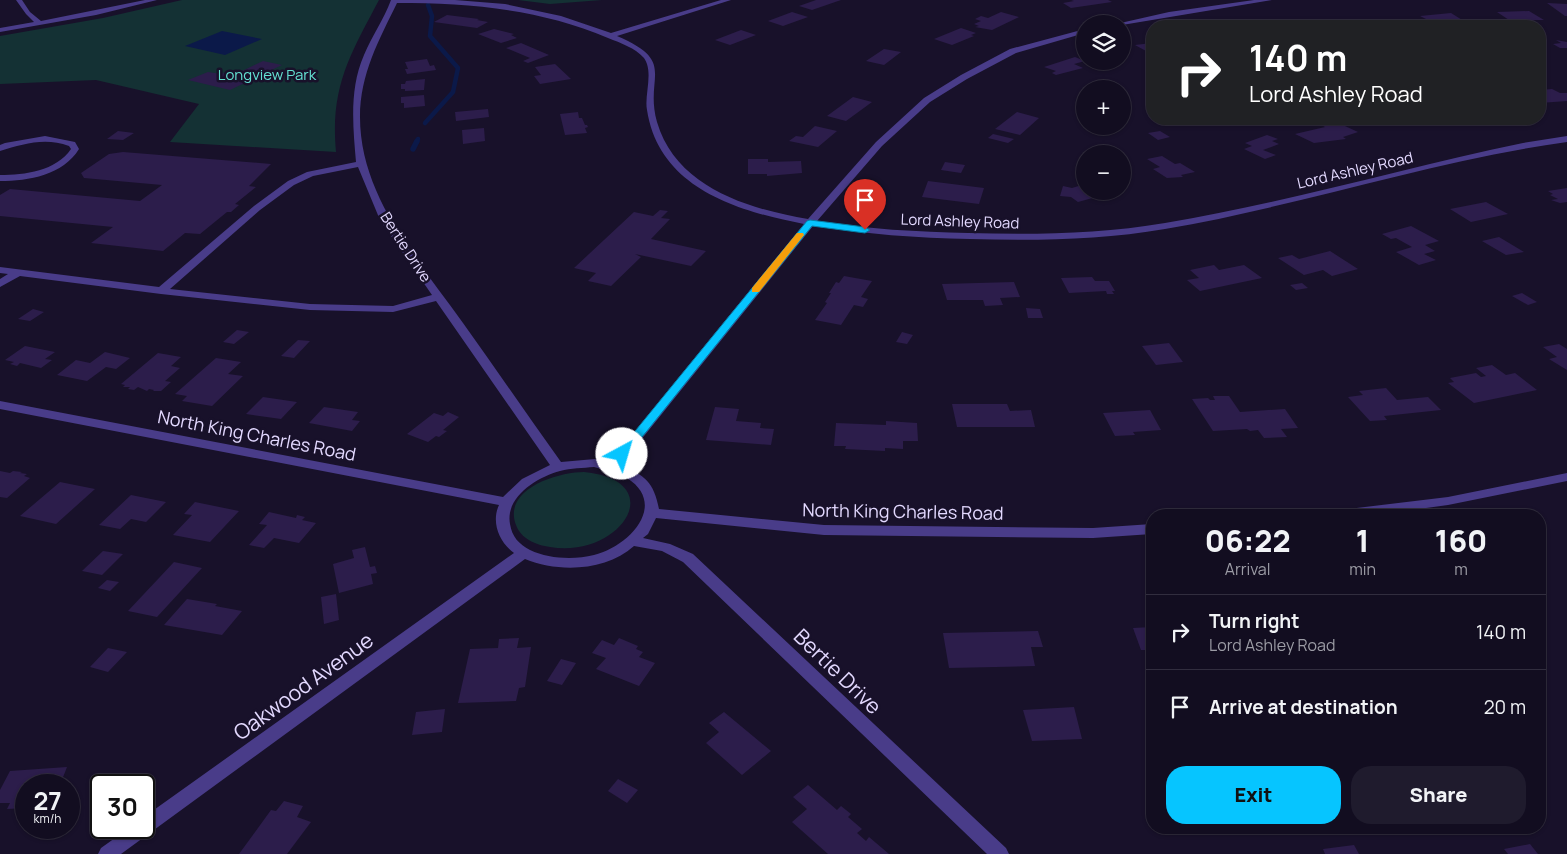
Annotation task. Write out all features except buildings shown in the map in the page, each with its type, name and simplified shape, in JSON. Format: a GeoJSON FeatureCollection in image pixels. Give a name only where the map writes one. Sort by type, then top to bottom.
{"type":"FeatureCollection","features":[{"type":"Feature","properties":{"kind":"street"},"geometry":{"type":"LineString","coordinates":[[19,0],[40,23]]}},
{"type":"Feature","properties":{"kind":"street"},"geometry":{"type":"LineString","coordinates":[[0,30],[154,0]]}},
{"type":"Feature","properties":{"kind":"street","name":"Lord Ashley Road"},"geometry":{"type":"LineString","coordinates":[[394,0],[457,1],[515,7],[570,19],[641,51],[652,64],[651,113],[660,138],[680,170],[700,187],[730,202],[810,223],[848,229],[983,237],[1030,237],[1115,232],[1198,220],[1501,151],[1567,139]]}},
{"type":"Feature","properties":{"kind":"street","name":"Bertie Drive"},"geometry":{"type":"LineString","coordinates":[[394,0],[367,56],[361,75],[356,117],[360,164],[385,220],[558,467]]}},
{"type":"Feature","properties":{"kind":"street"},"geometry":{"type":"LineString","coordinates":[[610,36],[728,0]]}},
{"type":"Feature","properties":{"kind":"street"},"geometry":{"type":"LineString","coordinates":[[1131,22],[1169,14],[1269,0]]}},
{"type":"Feature","properties":{"kind":"street"},"geometry":{"type":"LineString","coordinates":[[613,466],[810,223],[879,144],[927,100],[964,77],[1013,51],[1076,34]]}},
{"type":"Feature","properties":{"kind":"street"},"geometry":{"type":"LineString","coordinates":[[0,148],[23,141],[53,139],[72,144],[75,149],[73,156],[53,168],[20,177],[0,178]]}},
{"type":"Feature","properties":{"kind":"street"},"geometry":{"type":"LineString","coordinates":[[162,291],[257,208],[291,183],[310,174],[360,164]]}},
{"type":"Feature","properties":{"kind":"street"},"geometry":{"type":"LineString","coordinates":[[0,270],[162,291],[310,307],[393,309],[439,297]]}},
{"type":"Feature","properties":{"kind":"street"},"geometry":{"type":"LineString","coordinates":[[0,284],[19,272]]}},
{"type":"Feature","properties":{"kind":"street","name":"North King Charles Road"},"geometry":{"type":"LineString","coordinates":[[0,405],[507,502]]}},
{"type":"Feature","properties":{"kind":"street"},"geometry":{"type":"LineString","coordinates":[[586,463],[613,466],[640,479],[648,489],[652,501],[652,513],[646,528],[635,540],[616,553],[593,561],[576,563],[544,561],[523,553],[510,543],[504,530],[502,516],[507,502],[519,487],[537,475],[558,467],[586,463]]}},
{"type":"Feature","properties":{"kind":"street"},"geometry":{"type":"LineString","coordinates":[[1386,509],[1448,501],[1567,477]]}},
{"type":"Feature","properties":{"kind":"street","name":"North King Charles Road"},"geometry":{"type":"LineString","coordinates":[[652,513],[824,530],[1093,533],[1146,529]]}},
{"type":"Feature","properties":{"kind":"street","name":"Bertie Drive"},"geometry":{"type":"LineString","coordinates":[[635,540],[665,547],[688,558],[1000,854]]}},
{"type":"Feature","properties":{"kind":"street","name":"Oakwood Avenue"},"geometry":{"type":"LineString","coordinates":[[108,854],[523,553]]}},
{"type":"Feature","properties":{"kind":"green space","name":"Longview Park"},"geometry":{"type":"Polygon","coordinates":[[[182,0],[379,0],[344,72],[336,109],[336,152],[170,142],[199,104],[96,80],[0,84],[0,36],[103,18],[182,0]]]}},
{"type":"Feature","properties":{"kind":"green space"},"geometry":{"type":"Polygon","coordinates":[[[518,0],[602,0],[550,4],[518,0]]]}},
{"type":"Feature","properties":{"kind":"green space"},"geometry":{"type":"Polygon","coordinates":[[[584,472],[611,478],[626,489],[630,503],[626,517],[615,531],[597,542],[575,548],[545,546],[525,538],[518,530],[514,512],[517,502],[525,492],[547,479],[560,475],[584,472]]]}},
{"type":"Feature","properties":{"kind":"water"},"geometry":{"type":"Polygon","coordinates":[[[222,31],[262,39],[225,55],[185,46],[222,31]]]}},
{"type":"Feature","properties":{"kind":"waterway"},"geometry":{"type":"LineString","coordinates":[[425,123],[453,92],[458,68],[430,36],[432,16],[428,5]]}},
{"type":"Feature","properties":{"kind":"waterway"},"geometry":{"type":"LineString","coordinates":[[413,149],[417,141]]}},
{"type":"Feature","properties":{"kind":"slow traffic"},"geometry":{"type":"LineString","coordinates":[[755,290],[800,235]]}},
{"type":"Feature","properties":{"kind":"route"},"geometry":{"type":"LineString","coordinates":[[622,454],[810,223],[865,230]]}}]}
